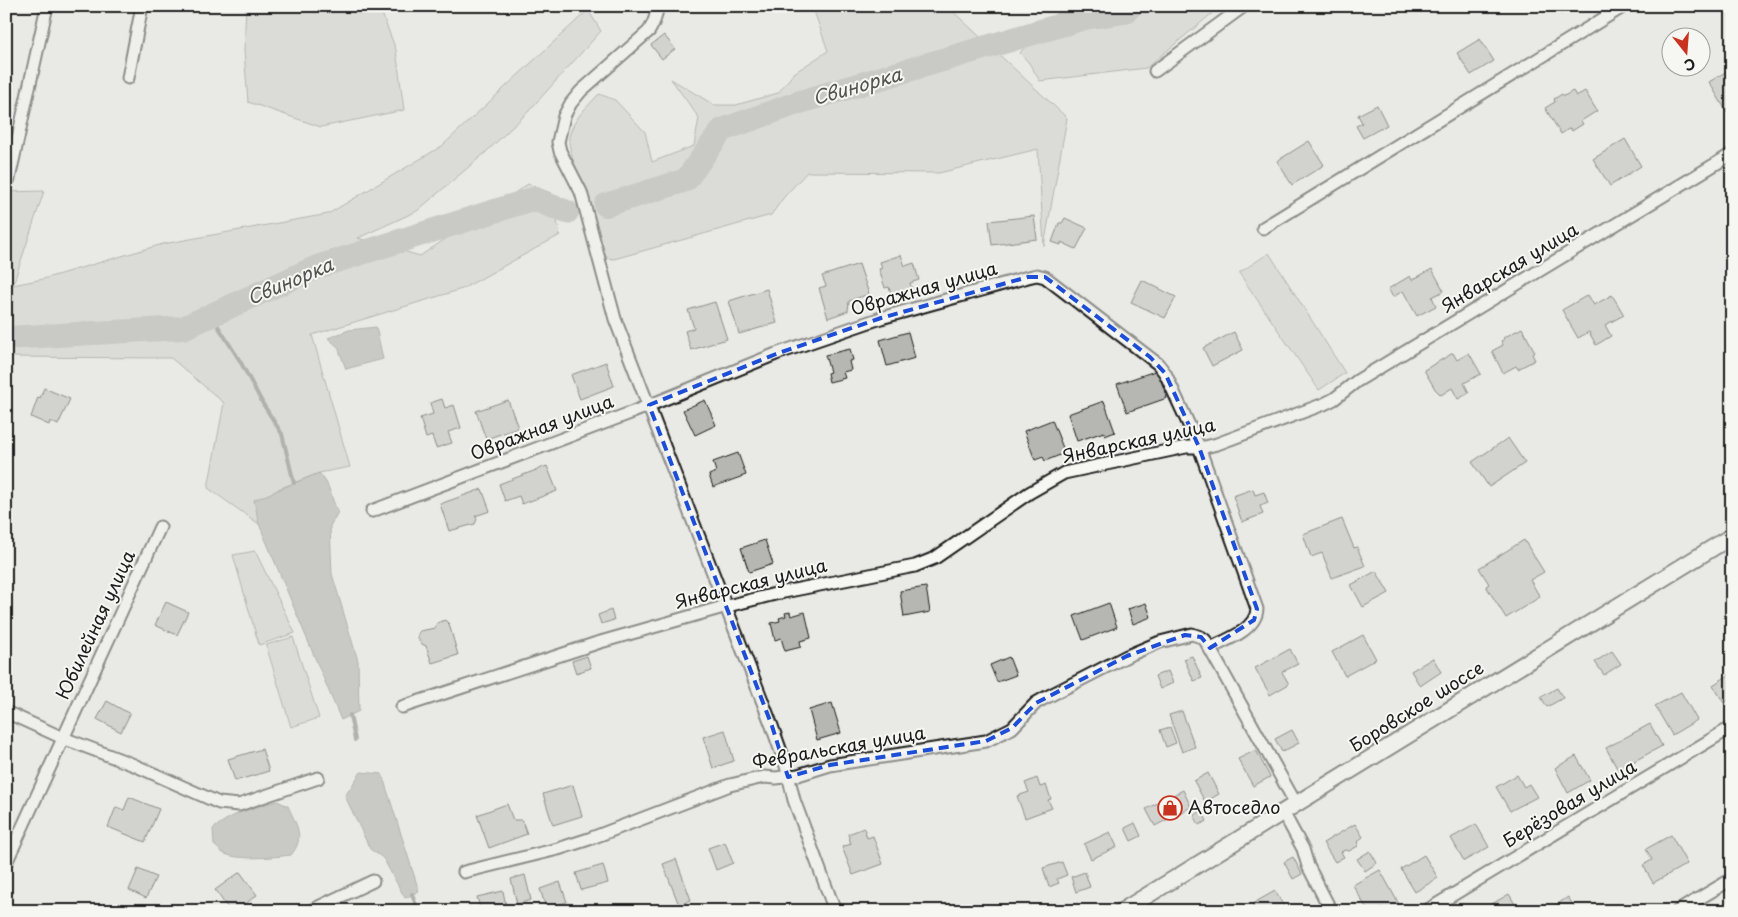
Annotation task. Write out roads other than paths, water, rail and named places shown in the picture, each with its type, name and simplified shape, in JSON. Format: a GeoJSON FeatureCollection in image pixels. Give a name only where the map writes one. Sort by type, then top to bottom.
{"type":"FeatureCollection","features":[{"type":"Feature","properties":{"kind":"main road","name":"Боровское шоссе"},"geometry":{"type":"LineString","coordinates":[[1122,911],[1732,536]]}},
{"type":"Feature","properties":{"kind":"street"},"geometry":{"type":"LineString","coordinates":[[8,179],[47,6]]}},
{"type":"Feature","properties":{"kind":"street"},"geometry":{"type":"LineString","coordinates":[[128,78],[142,6]]}},
{"type":"Feature","properties":{"kind":"street"},"geometry":{"type":"LineString","coordinates":[[657,6],[657,13],[649,30],[588,84],[571,103],[564,116],[558,142],[560,151],[581,192],[611,306],[772,726],[786,766],[794,800],[835,911]]}},
{"type":"Feature","properties":{"kind":"street"},"geometry":{"type":"LineString","coordinates":[[1155,71],[1244,6]]}},
{"type":"Feature","properties":{"kind":"street"},"geometry":{"type":"LineString","coordinates":[[1263,228],[1624,6]]}},
{"type":"Feature","properties":{"kind":"street","name":"Январская улица"},"geometry":{"type":"LineString","coordinates":[[402,706],[597,643],[726,606],[779,593],[915,566],[935,558],[1035,488],[1064,473],[1186,447],[1217,444],[1334,399],[1357,381],[1732,154]]}},
{"type":"Feature","properties":{"kind":"street","name":"Овражная улица"},"geometry":{"type":"LineString","coordinates":[[372,511],[649,405],[776,354],[864,324],[1037,275],[1057,284],[1158,364],[1165,372],[1199,447],[1256,609],[1254,620],[1244,629],[1207,644]]}},
{"type":"Feature","properties":{"kind":"street","name":"Юбилейная улица"},"geometry":{"type":"LineString","coordinates":[[6,863],[160,527]]}},
{"type":"Feature","properties":{"kind":"street","name":"Февральская улица"},"geometry":{"type":"LineString","coordinates":[[464,872],[590,839],[730,785],[764,777],[788,777],[830,764],[986,741],[1012,728],[1036,703],[1126,656],[1160,642],[1185,635],[1192,634],[1201,637],[1207,644]]}},
{"type":"Feature","properties":{"kind":"street"},"geometry":{"type":"LineString","coordinates":[[1207,644],[1289,808],[1308,866],[1333,911]]}},
{"type":"Feature","properties":{"kind":"street"},"geometry":{"type":"LineString","coordinates":[[6,712],[63,738],[134,765],[219,802],[232,805],[238,805],[318,778]]}},
{"type":"Feature","properties":{"kind":"street","name":"Берёзовая улица"},"geometry":{"type":"LineString","coordinates":[[1426,911],[1732,726]]}},
{"type":"Feature","properties":{"kind":"street"},"geometry":{"type":"LineString","coordinates":[[1678,911],[1732,879]]}},
{"type":"Feature","properties":{"kind":"street"},"geometry":{"type":"LineString","coordinates":[[310,911],[373,881]]}},
{"type":"Feature","properties":{"kind":"waterway","name":"Свинорка"},"geometry":{"type":"LineString","coordinates":[[606,205],[686,180],[722,130],[800,102],[1085,18],[1125,12],[1131,6]]}},
{"type":"Feature","properties":{"kind":"waterway","name":"Свинорка"},"geometry":{"type":"LineString","coordinates":[[6,338],[183,328],[317,267],[533,199],[567,212]]}},
{"type":"Feature","properties":{"kind":"waterway"},"geometry":{"type":"LineString","coordinates":[[211,315],[282,434],[294,483]]}},
{"type":"Feature","properties":{"kind":"waterway"},"geometry":{"type":"LineString","coordinates":[[350,715],[355,740]]}},
{"type":"Feature","properties":{"kind":"waterway"},"geometry":{"type":"LineString","coordinates":[[412,894],[418,911]]}},
{"type":"Feature","properties":{"kind":"place","name":"Автоседло"},"geometry":{"type":"Point","coordinates":[1170,808]}}]}
